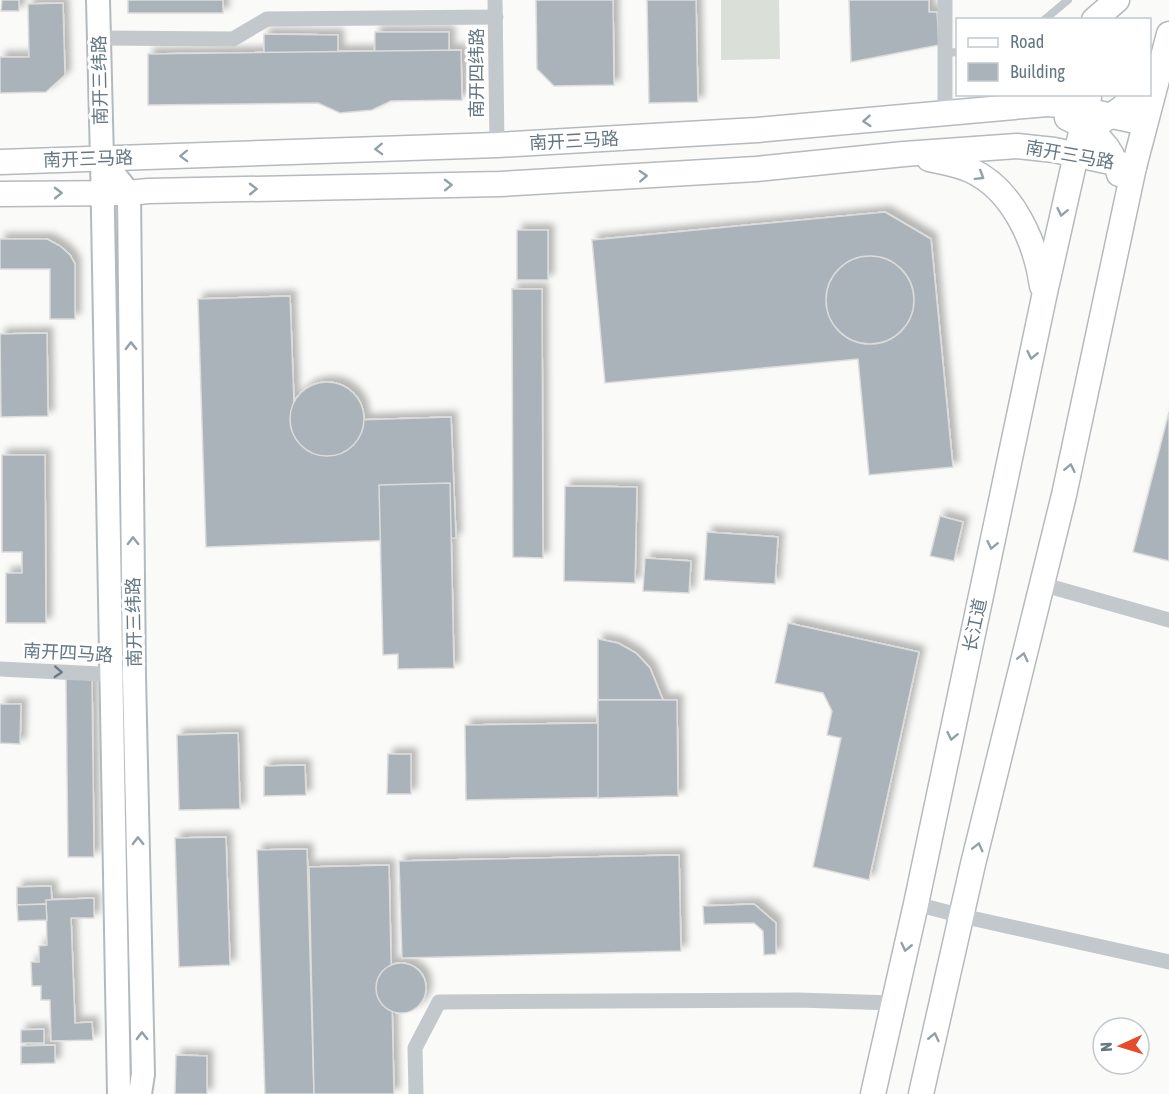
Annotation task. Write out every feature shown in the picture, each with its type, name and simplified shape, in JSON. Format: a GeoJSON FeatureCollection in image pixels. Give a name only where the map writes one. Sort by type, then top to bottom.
{"type":"FeatureCollection","features":[{"type":"Feature","properties":{"kind":"main road"},"geometry":{"type":"LineString","coordinates":[[1096,18],[1117,0]]}},
{"type":"Feature","properties":{"kind":"main road"},"geometry":{"type":"LineString","coordinates":[[1118,18],[1127,0]]}},
{"type":"Feature","properties":{"kind":"main road"},"geometry":{"type":"LineString","coordinates":[[1151,71],[1166,41]]}},
{"type":"Feature","properties":{"kind":"main road"},"geometry":{"type":"LineString","coordinates":[[921,1094],[1064,495],[1122,222],[1125,165],[1145,123],[1166,41]]}},
{"type":"Feature","properties":{"kind":"main road"},"geometry":{"type":"LineString","coordinates":[[935,112],[972,96]]}},
{"type":"Feature","properties":{"kind":"main road"},"geometry":{"type":"LineString","coordinates":[[1112,116],[1133,96]]}},
{"type":"Feature","properties":{"kind":"main road","name":"南开三马路"},"geometry":{"type":"LineString","coordinates":[[0,162],[497,145],[757,130],[935,112],[1047,104],[1060,105],[1084,117],[1112,116],[1145,123]]}},
{"type":"Feature","properties":{"kind":"main road"},"geometry":{"type":"LineString","coordinates":[[1009,147],[1084,117],[1094,132],[1125,165]]}},
{"type":"Feature","properties":{"kind":"main road","name":"长江道"},"geometry":{"type":"LineString","coordinates":[[873,1094],[916,904],[1084,117]]}},
{"type":"Feature","properties":{"kind":"main road","name":"南开三马路"},"geometry":{"type":"LineString","coordinates":[[0,194],[500,184],[756,169],[904,154],[1009,147],[1040,148],[1125,165]]}},
{"type":"Feature","properties":{"kind":"main road"},"geometry":{"type":"LineString","coordinates":[[904,154],[970,170],[986,179],[997,189],[1019,219],[1032,244],[1040,269],[1044,297]]}},
{"type":"Feature","properties":{"kind":"street","name":"南开三纬路"},"geometry":{"type":"LineString","coordinates":[[98,0],[119,1094]]}},
{"type":"Feature","properties":{"kind":"street","name":"南开四纬路"},"geometry":{"type":"LineString","coordinates":[[495,0],[497,145]]}},
{"type":"Feature","properties":{"kind":"street"},"geometry":{"type":"LineString","coordinates":[[935,112],[951,52],[945,0]]}},
{"type":"Feature","properties":{"kind":"street"},"geometry":{"type":"LineString","coordinates":[[99,38],[232,39],[267,19],[496,17]]}},
{"type":"Feature","properties":{"kind":"street"},"geometry":{"type":"LineString","coordinates":[[102,159],[129,193]]}},
{"type":"Feature","properties":{"kind":"street","name":"南开三纬路"},"geometry":{"type":"LineString","coordinates":[[129,193],[134,676],[143,1074],[140,1094]]}},
{"type":"Feature","properties":{"kind":"street"},"geometry":{"type":"LineString","coordinates":[[1041,584],[1169,620]]}},
{"type":"Feature","properties":{"kind":"street","name":"南开四马路"},"geometry":{"type":"LineString","coordinates":[[0,669],[134,676]]}},
{"type":"Feature","properties":{"kind":"street"},"geometry":{"type":"LineString","coordinates":[[916,904],[1169,962]]}},
{"type":"Feature","properties":{"kind":"street"},"geometry":{"type":"LineString","coordinates":[[416,1094],[415,1048],[439,1002],[797,1000],[894,1003]]}},
{"type":"Feature","properties":{"kind":"lane"},"geometry":{"type":"LineString","coordinates":[[1046,18],[1068,0]]}},
{"type":"Feature","properties":{"kind":"shaded area"},"geometry":{"type":"Polygon","coordinates":[[[721,0],[779,0],[780,59],[721,60],[721,0]]]}},
{"type":"Feature","properties":{"kind":"building"},"geometry":{"type":"Polygon","coordinates":[[[2,0],[19,0],[19,11],[1,11],[2,0]]]}},
{"type":"Feature","properties":{"kind":"building"},"geometry":{"type":"Polygon","coordinates":[[[128,0],[223,0],[223,13],[128,13],[128,0]]]}},
{"type":"Feature","properties":{"kind":"building"},"geometry":{"type":"Polygon","coordinates":[[[536,0],[613,0],[614,85],[554,86],[537,69],[536,0]]]}},
{"type":"Feature","properties":{"kind":"building"},"geometry":{"type":"Polygon","coordinates":[[[647,0],[696,0],[698,102],[649,103],[647,0]]]}},
{"type":"Feature","properties":{"kind":"building"},"geometry":{"type":"Polygon","coordinates":[[[849,0],[929,0],[929,12],[937,12],[939,45],[851,62],[849,0]]]}},
{"type":"Feature","properties":{"kind":"building"},"geometry":{"type":"Polygon","coordinates":[[[63,3],[65,75],[46,92],[0,93],[0,57],[29,57],[28,4],[63,3]]]}},
{"type":"Feature","properties":{"kind":"building"},"geometry":{"type":"Polygon","coordinates":[[[375,32],[449,32],[449,88],[374,88],[375,32]]]}},
{"type":"Feature","properties":{"kind":"building"},"geometry":{"type":"Polygon","coordinates":[[[264,34],[338,35],[338,90],[264,90],[264,34]]]}},
{"type":"Feature","properties":{"kind":"building"},"geometry":{"type":"Polygon","coordinates":[[[461,50],[462,100],[391,101],[372,110],[340,113],[318,103],[148,105],[148,54],[461,50]]]}},
{"type":"Feature","properties":{"kind":"building"},"geometry":{"type":"Polygon","coordinates":[[[885,212],[931,239],[953,467],[869,475],[858,359],[605,383],[592,240],[885,212]]]}},
{"type":"Feature","properties":{"kind":"building"},"geometry":{"type":"Polygon","coordinates":[[[517,230],[548,230],[548,280],[517,280],[517,230]]]}},
{"type":"Feature","properties":{"kind":"building"},"geometry":{"type":"Polygon","coordinates":[[[0,239],[47,239],[70,255],[75,264],[75,319],[50,319],[50,269],[0,269],[0,239]]]}},
{"type":"Feature","properties":{"kind":"building"},"geometry":{"type":"Polygon","coordinates":[[[870,256],[895,263],[907,275],[914,300],[907,325],[895,337],[870,344],[845,337],[833,325],[826,300],[833,275],[845,263],[870,256]]]}},
{"type":"Feature","properties":{"kind":"building"},"geometry":{"type":"Polygon","coordinates":[[[512,289],[542,289],[543,558],[513,557],[512,289]]]}},
{"type":"Feature","properties":{"kind":"building"},"geometry":{"type":"Polygon","coordinates":[[[290,296],[294,403],[356,401],[357,420],[451,417],[456,538],[206,547],[198,299],[290,296]]]}},
{"type":"Feature","properties":{"kind":"building"},"geometry":{"type":"Polygon","coordinates":[[[47,333],[48,416],[1,417],[0,334],[47,333]]]}},
{"type":"Feature","properties":{"kind":"building"},"geometry":{"type":"Polygon","coordinates":[[[320,382],[334,382],[348,388],[358,398],[364,412],[362,433],[348,450],[334,456],[320,456],[306,450],[296,440],[290,426],[290,412],[296,398],[306,388],[320,382]]]}},
{"type":"Feature","properties":{"kind":"building"},"geometry":{"type":"Polygon","coordinates":[[[1169,412],[1169,561],[1133,552],[1169,412]]]}},
{"type":"Feature","properties":{"kind":"building"},"geometry":{"type":"Polygon","coordinates":[[[2,455],[45,455],[46,623],[6,623],[6,573],[22,573],[22,552],[2,552],[2,455]]]}},
{"type":"Feature","properties":{"kind":"building"},"geometry":{"type":"Polygon","coordinates":[[[450,483],[454,668],[398,669],[398,654],[383,655],[379,485],[450,483]]]}},
{"type":"Feature","properties":{"kind":"building"},"geometry":{"type":"Polygon","coordinates":[[[565,486],[637,487],[635,583],[564,581],[565,486]]]}},
{"type":"Feature","properties":{"kind":"building"},"geometry":{"type":"Polygon","coordinates":[[[940,516],[963,522],[954,561],[930,556],[940,516]]]}},
{"type":"Feature","properties":{"kind":"building"},"geometry":{"type":"Polygon","coordinates":[[[707,532],[778,537],[775,584],[704,580],[707,532]]]}},
{"type":"Feature","properties":{"kind":"building"},"geometry":{"type":"Polygon","coordinates":[[[645,558],[691,561],[689,593],[643,591],[645,558]]]}},
{"type":"Feature","properties":{"kind":"building"},"geometry":{"type":"Polygon","coordinates":[[[788,623],[919,652],[869,880],[813,867],[841,738],[827,735],[832,711],[823,693],[775,683],[788,623]]]}},
{"type":"Feature","properties":{"kind":"building"},"geometry":{"type":"Polygon","coordinates":[[[598,639],[618,643],[636,653],[650,668],[663,700],[598,700],[598,639]]]}},
{"type":"Feature","properties":{"kind":"building"},"geometry":{"type":"Polygon","coordinates":[[[66,679],[92,679],[94,857],[68,857],[66,679]]]}},
{"type":"Feature","properties":{"kind":"building"},"geometry":{"type":"Polygon","coordinates":[[[598,700],[677,700],[678,796],[466,800],[465,725],[597,723],[598,700]]]}},
{"type":"Feature","properties":{"kind":"building"},"geometry":{"type":"Polygon","coordinates":[[[598,700],[677,700],[678,796],[598,798],[598,700]]]}},
{"type":"Feature","properties":{"kind":"building"},"geometry":{"type":"Polygon","coordinates":[[[0,704],[21,704],[20,744],[0,743],[0,704]]]}},
{"type":"Feature","properties":{"kind":"building"},"geometry":{"type":"Polygon","coordinates":[[[238,733],[240,809],[179,810],[177,735],[238,733]]]}},
{"type":"Feature","properties":{"kind":"building"},"geometry":{"type":"Polygon","coordinates":[[[388,754],[411,754],[411,794],[387,794],[388,754]]]}},
{"type":"Feature","properties":{"kind":"building"},"geometry":{"type":"Polygon","coordinates":[[[305,765],[306,795],[264,796],[264,766],[305,765]]]}},
{"type":"Feature","properties":{"kind":"building"},"geometry":{"type":"Polygon","coordinates":[[[226,837],[230,965],[179,967],[175,838],[226,837]]]}},
{"type":"Feature","properties":{"kind":"building"},"geometry":{"type":"Polygon","coordinates":[[[307,849],[314,1094],[265,1094],[257,850],[307,849]]]}},
{"type":"Feature","properties":{"kind":"building"},"geometry":{"type":"Polygon","coordinates":[[[679,855],[681,951],[402,958],[399,861],[679,855]]]}},
{"type":"Feature","properties":{"kind":"building"},"geometry":{"type":"Polygon","coordinates":[[[389,865],[394,1094],[314,1094],[309,867],[389,865]]]}},
{"type":"Feature","properties":{"kind":"building"},"geometry":{"type":"Polygon","coordinates":[[[51,886],[52,904],[17,905],[17,887],[51,886]]]}},
{"type":"Feature","properties":{"kind":"building"},"geometry":{"type":"Polygon","coordinates":[[[94,898],[94,918],[71,918],[75,1023],[92,1022],[93,1040],[51,1041],[50,1000],[41,1000],[41,986],[32,986],[31,962],[39,962],[39,946],[47,945],[46,900],[94,898]]]}},
{"type":"Feature","properties":{"kind":"building"},"geometry":{"type":"Polygon","coordinates":[[[46,904],[47,920],[18,921],[17,905],[46,904]]]}},
{"type":"Feature","properties":{"kind":"building"},"geometry":{"type":"Polygon","coordinates":[[[754,904],[776,923],[776,954],[764,955],[763,931],[754,923],[704,924],[703,906],[754,904]]]}},
{"type":"Feature","properties":{"kind":"building"},"geometry":{"type":"Polygon","coordinates":[[[401,963],[415,967],[422,974],[426,988],[422,1002],[415,1009],[401,1013],[387,1009],[380,1002],[376,988],[380,974],[387,967],[401,963]]]}},
{"type":"Feature","properties":{"kind":"building"},"geometry":{"type":"Polygon","coordinates":[[[44,1029],[44,1043],[21,1043],[21,1030],[44,1029]]]}},
{"type":"Feature","properties":{"kind":"building"},"geometry":{"type":"Polygon","coordinates":[[[55,1045],[55,1063],[21,1064],[21,1046],[55,1045]]]}},
{"type":"Feature","properties":{"kind":"building"},"geometry":{"type":"Polygon","coordinates":[[[176,1055],[207,1056],[207,1094],[175,1094],[176,1055]]]}}]}
